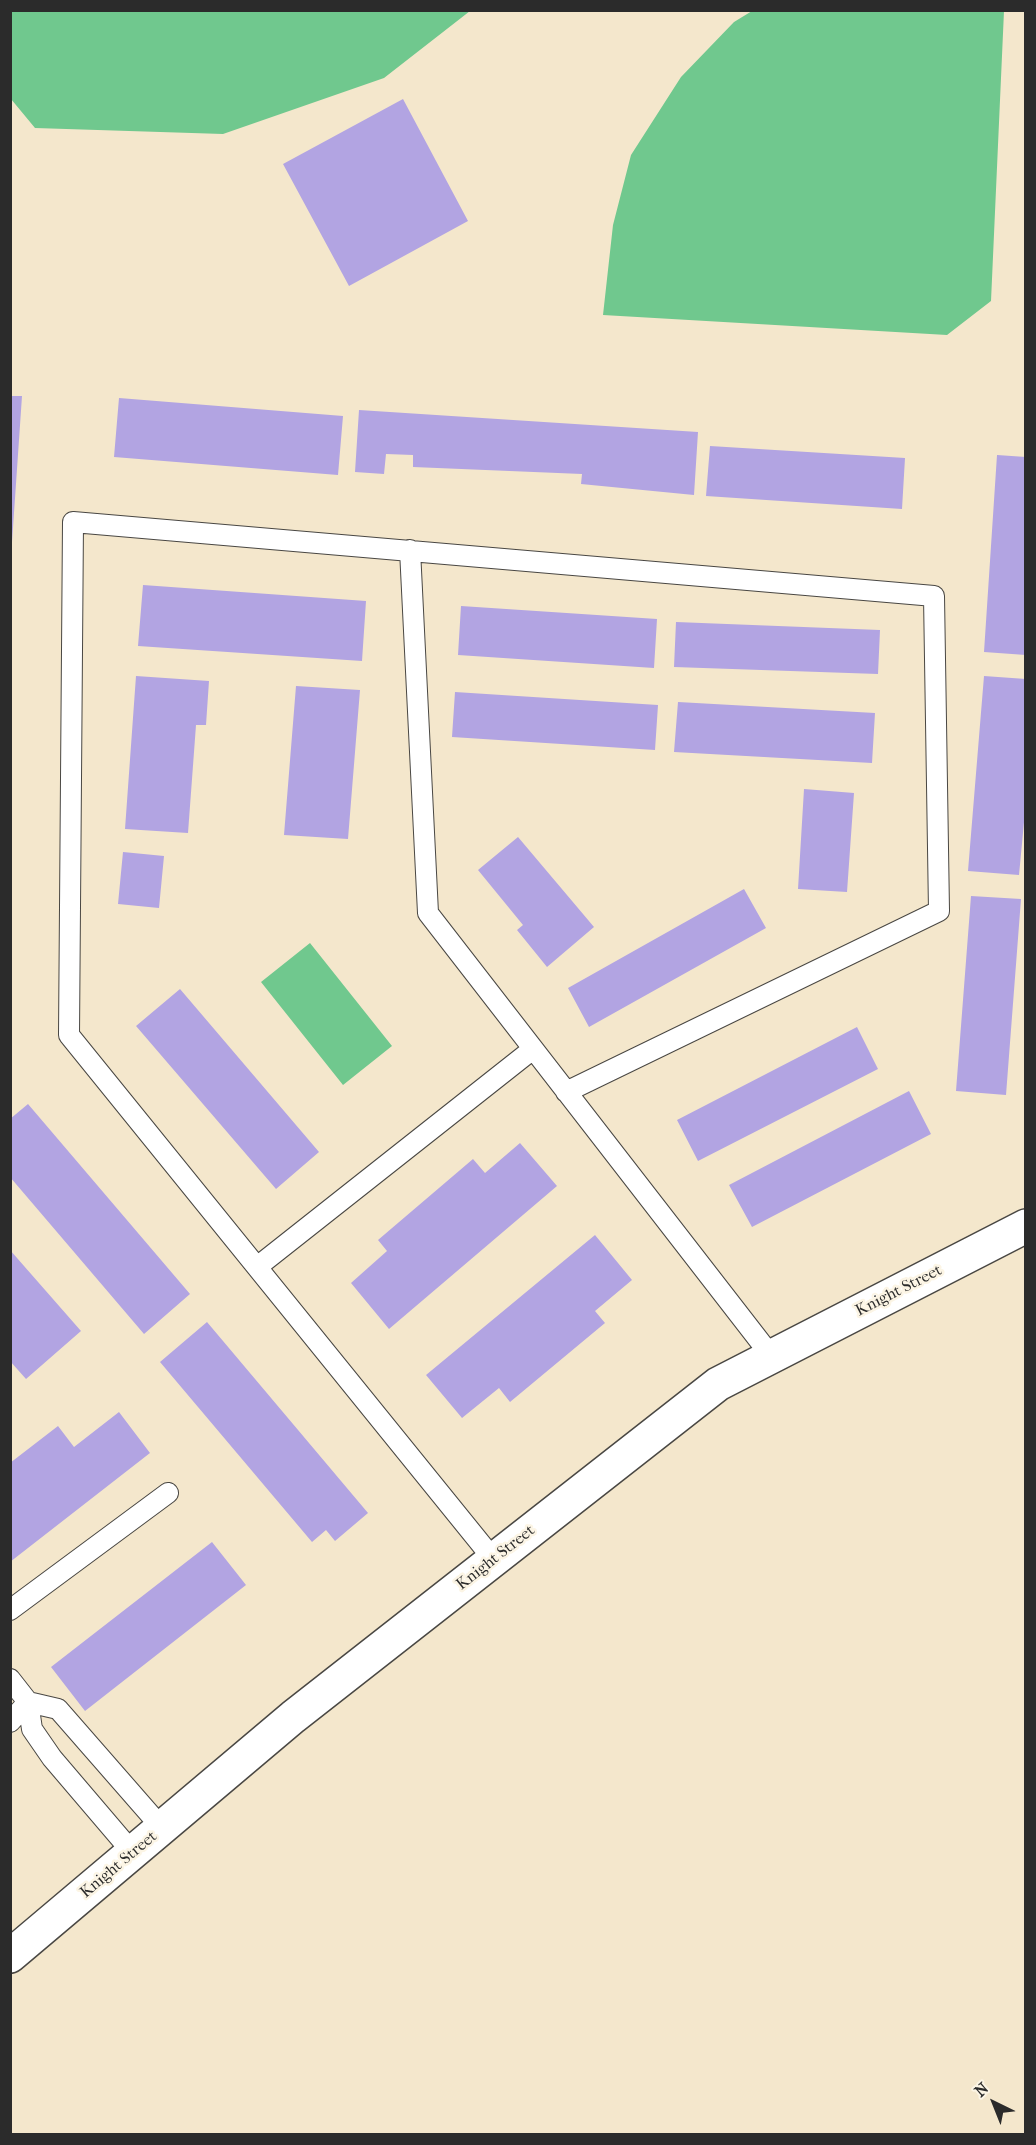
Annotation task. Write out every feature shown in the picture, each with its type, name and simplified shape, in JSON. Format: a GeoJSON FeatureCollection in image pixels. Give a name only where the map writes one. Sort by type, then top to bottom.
{"type":"FeatureCollection","features":[{"type":"Feature","properties":{"kind":"street","name":"Knight Street"},"geometry":{"type":"LineString","coordinates":[[10,1956],[293,1717],[718,1384],[1026,1226]]}},
{"type":"Feature","properties":{"kind":"lane"},"geometry":{"type":"LineString","coordinates":[[494,1560],[69,1035],[73,522],[933,596],[939,911],[566,1092]]}},
{"type":"Feature","properties":{"kind":"lane"},"geometry":{"type":"LineString","coordinates":[[410,550],[428,913],[772,1357]]}},
{"type":"Feature","properties":{"kind":"lane"},"geometry":{"type":"LineString","coordinates":[[257,1267],[533,1049]]}},
{"type":"Feature","properties":{"kind":"lane"},"geometry":{"type":"LineString","coordinates":[[10,1611],[168,1493]]}},
{"type":"Feature","properties":{"kind":"lane"},"geometry":{"type":"LineString","coordinates":[[10,1679],[28,1702],[32,1729],[45,1749],[133,1853]]}},
{"type":"Feature","properties":{"kind":"lane"},"geometry":{"type":"LineString","coordinates":[[28,1702],[58,1709],[162,1828]]}},
{"type":"Feature","properties":{"kind":"lane"},"geometry":{"type":"LineString","coordinates":[[10,1722],[28,1702]]}},
{"type":"Feature","properties":{"kind":"green space"},"geometry":{"type":"Polygon","coordinates":[[[10,11],[470,11],[384,78],[223,134],[35,128],[11,99],[10,11]]]}},
{"type":"Feature","properties":{"kind":"green space"},"geometry":{"type":"Polygon","coordinates":[[[752,11],[1004,11],[991,301],[947,335],[603,315],[613,225],[631,155],[681,77],[734,22],[752,11]]]}},
{"type":"Feature","properties":{"kind":"green space"},"geometry":{"type":"Polygon","coordinates":[[[310,943],[392,1046],[343,1085],[261,982],[310,943]]]}},
{"type":"Feature","properties":{"kind":"building"},"geometry":{"type":"Polygon","coordinates":[[[403,99],[468,221],[349,286],[283,164],[403,99]]]}},
{"type":"Feature","properties":{"kind":"building"},"geometry":{"type":"Polygon","coordinates":[[[10,396],[22,396],[12,542],[10,542],[10,396]]]}},
{"type":"Feature","properties":{"kind":"building"},"geometry":{"type":"Polygon","coordinates":[[[119,398],[343,416],[338,475],[114,457],[119,398]]]}},
{"type":"Feature","properties":{"kind":"building"},"geometry":{"type":"Polygon","coordinates":[[[359,410],[698,432],[694,495],[581,484],[582,474],[413,467],[413,455],[386,454],[384,474],[355,472],[359,410]]]}},
{"type":"Feature","properties":{"kind":"building"},"geometry":{"type":"Polygon","coordinates":[[[710,446],[905,458],[902,509],[706,496],[710,446]]]}},
{"type":"Feature","properties":{"kind":"building"},"geometry":{"type":"Polygon","coordinates":[[[997,455],[1026,457],[1026,655],[984,652],[997,455]]]}},
{"type":"Feature","properties":{"kind":"building"},"geometry":{"type":"Polygon","coordinates":[[[143,585],[366,601],[362,661],[138,646],[143,585]]]}},
{"type":"Feature","properties":{"kind":"building"},"geometry":{"type":"Polygon","coordinates":[[[461,606],[657,619],[654,668],[458,655],[461,606]]]}},
{"type":"Feature","properties":{"kind":"building"},"geometry":{"type":"Polygon","coordinates":[[[676,622],[880,630],[878,674],[674,667],[676,622]]]}},
{"type":"Feature","properties":{"kind":"building"},"geometry":{"type":"Polygon","coordinates":[[[136,676],[209,681],[206,725],[196,725],[188,833],[125,829],[136,676]]]}},
{"type":"Feature","properties":{"kind":"building"},"geometry":{"type":"Polygon","coordinates":[[[984,676],[1026,679],[1026,801],[1019,875],[968,871],[984,676]]]}},
{"type":"Feature","properties":{"kind":"building"},"geometry":{"type":"Polygon","coordinates":[[[296,686],[360,690],[348,839],[284,835],[296,686]]]}},
{"type":"Feature","properties":{"kind":"building"},"geometry":{"type":"Polygon","coordinates":[[[455,692],[658,705],[655,750],[452,737],[455,692]]]}},
{"type":"Feature","properties":{"kind":"building"},"geometry":{"type":"Polygon","coordinates":[[[678,702],[875,713],[872,763],[674,752],[678,702]]]}},
{"type":"Feature","properties":{"kind":"building"},"geometry":{"type":"Polygon","coordinates":[[[804,789],[854,793],[847,892],[798,889],[804,789]]]}},
{"type":"Feature","properties":{"kind":"building"},"geometry":{"type":"Polygon","coordinates":[[[518,837],[594,927],[547,967],[517,930],[523,925],[478,870],[518,837]]]}},
{"type":"Feature","properties":{"kind":"building"},"geometry":{"type":"Polygon","coordinates":[[[123,852],[164,856],[159,908],[118,904],[123,852]]]}},
{"type":"Feature","properties":{"kind":"building"},"geometry":{"type":"Polygon","coordinates":[[[744,889],[766,928],[589,1027],[568,988],[744,889]]]}},
{"type":"Feature","properties":{"kind":"building"},"geometry":{"type":"Polygon","coordinates":[[[971,896],[1021,899],[1006,1095],[956,1091],[971,896]]]}},
{"type":"Feature","properties":{"kind":"building"},"geometry":{"type":"Polygon","coordinates":[[[180,989],[319,1152],[276,1189],[136,1026],[180,989]]]}},
{"type":"Feature","properties":{"kind":"building"},"geometry":{"type":"Polygon","coordinates":[[[857,1027],[878,1069],[698,1161],[677,1120],[857,1027]]]}},
{"type":"Feature","properties":{"kind":"building"},"geometry":{"type":"Polygon","coordinates":[[[909,1091],[931,1134],[752,1227],[729,1185],[909,1091]]]}},
{"type":"Feature","properties":{"kind":"building"},"geometry":{"type":"Polygon","coordinates":[[[28,1104],[190,1294],[144,1334],[10,1177],[10,1119],[28,1104]]]}},
{"type":"Feature","properties":{"kind":"building"},"geometry":{"type":"Polygon","coordinates":[[[520,1143],[557,1186],[389,1329],[351,1283],[387,1251],[378,1240],[473,1159],[485,1173],[520,1143]]]}},
{"type":"Feature","properties":{"kind":"building"},"geometry":{"type":"Polygon","coordinates":[[[595,1235],[632,1280],[595,1311],[605,1323],[510,1402],[499,1388],[462,1418],[426,1375],[595,1235]]]}},
{"type":"Feature","properties":{"kind":"building"},"geometry":{"type":"Polygon","coordinates":[[[10,1250],[81,1331],[26,1379],[10,1361],[10,1250]]]}},
{"type":"Feature","properties":{"kind":"building"},"geometry":{"type":"Polygon","coordinates":[[[207,1322],[368,1513],[335,1541],[326,1530],[312,1542],[160,1362],[207,1322]]]}},
{"type":"Feature","properties":{"kind":"building"},"geometry":{"type":"Polygon","coordinates":[[[119,1412],[150,1453],[10,1562],[10,1463],[58,1426],[74,1447],[119,1412]]]}},
{"type":"Feature","properties":{"kind":"building"},"geometry":{"type":"Polygon","coordinates":[[[212,1542],[246,1585],[85,1711],[51,1667],[212,1542]]]}}]}
